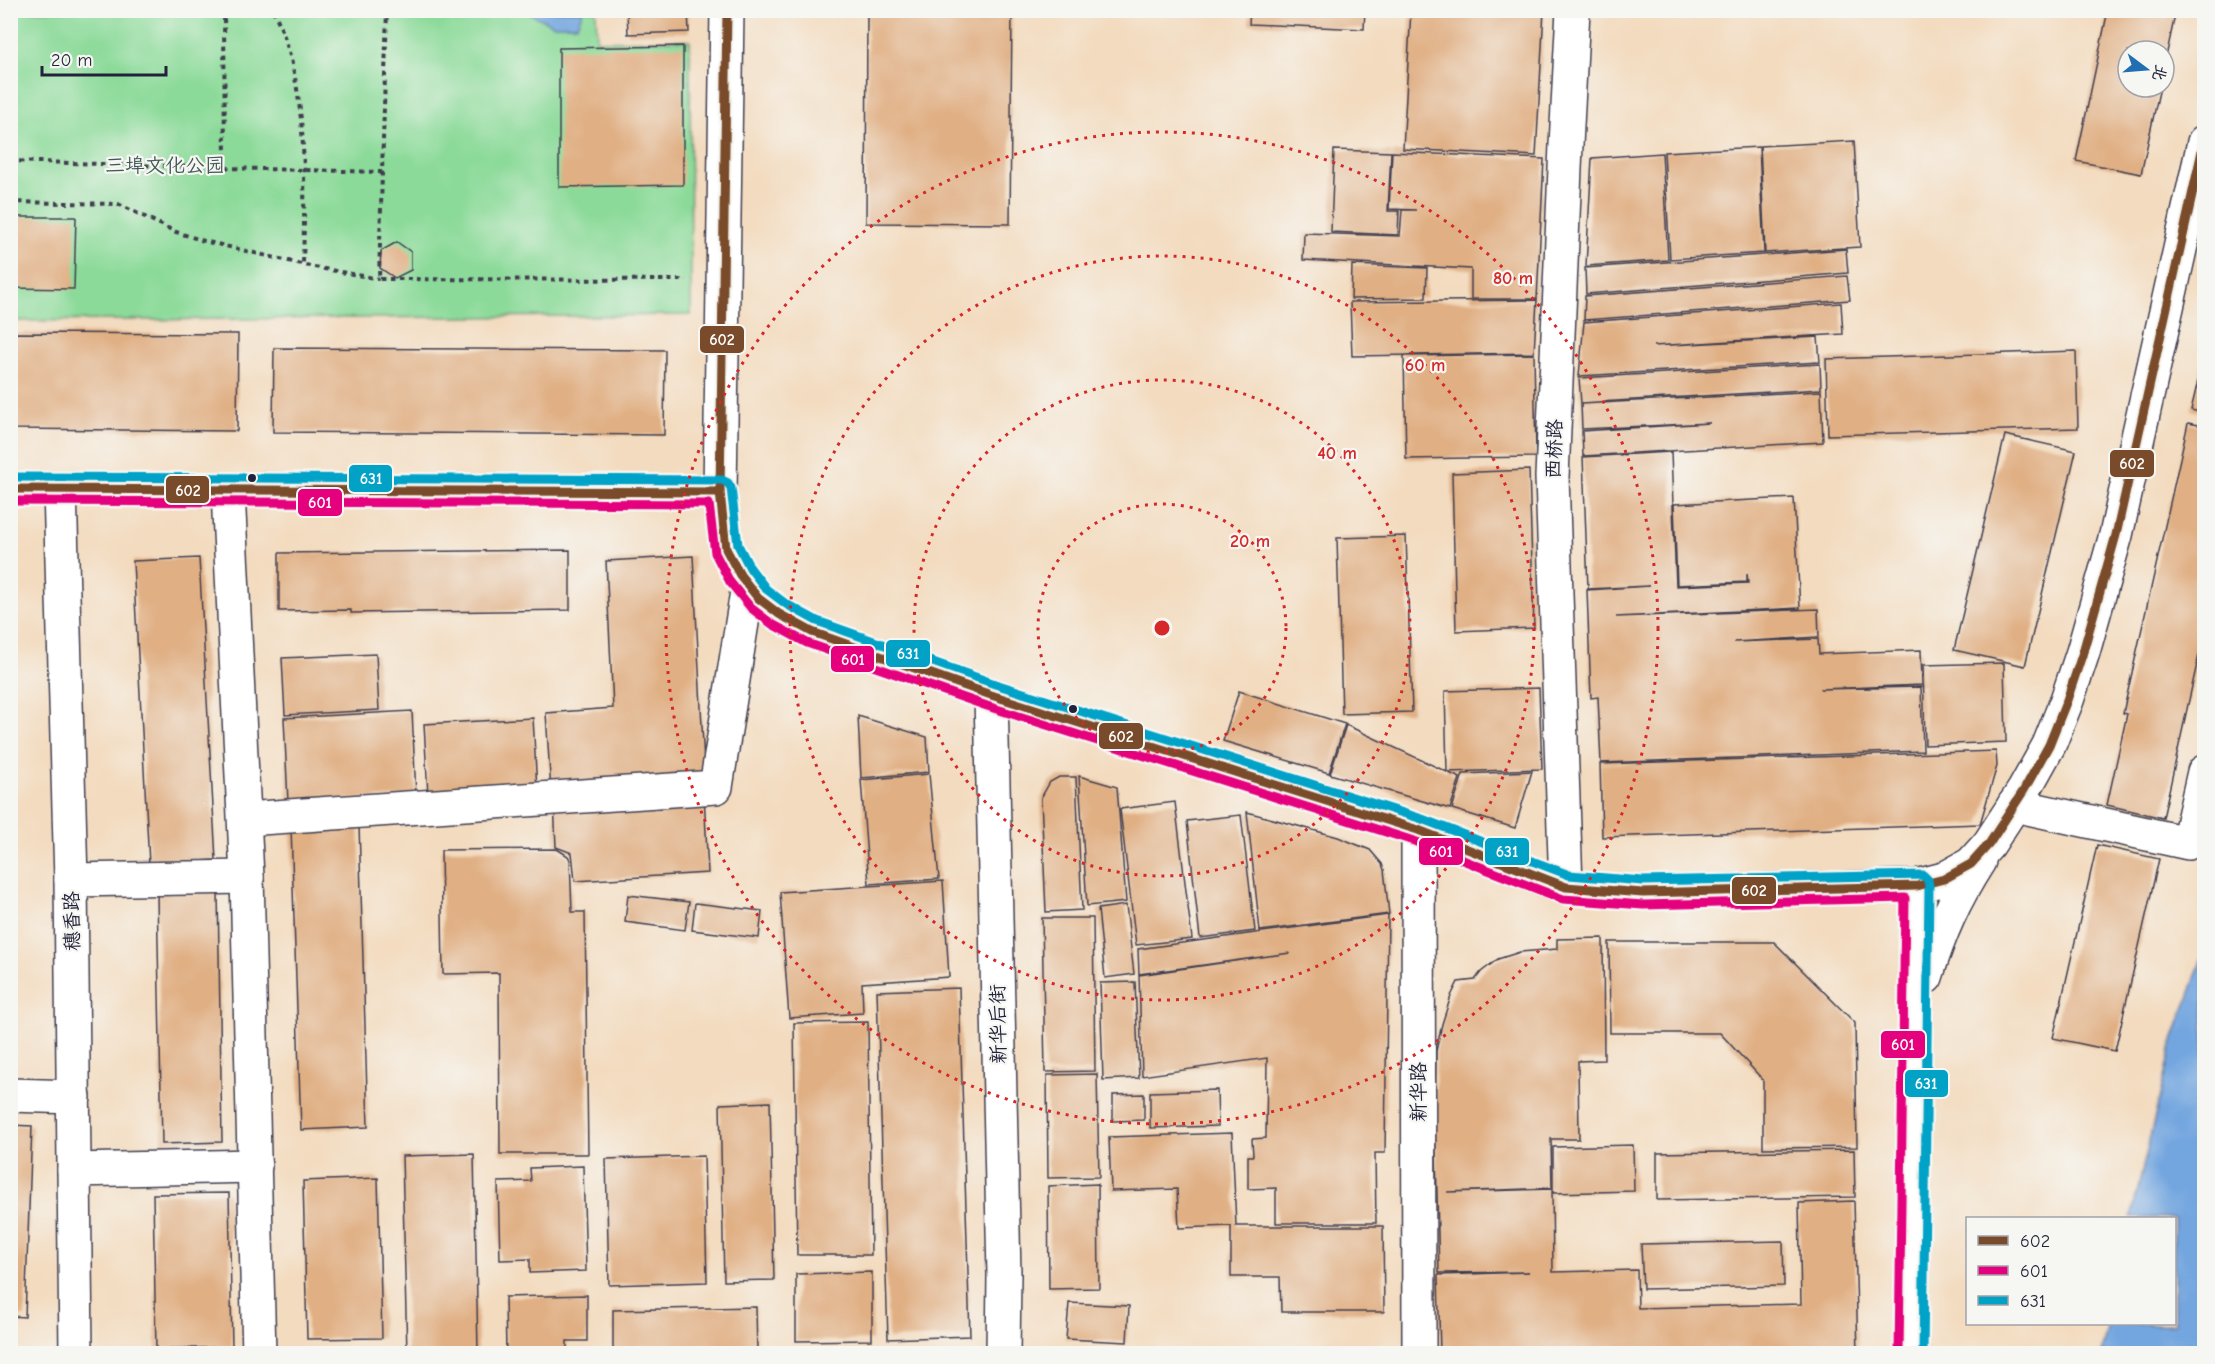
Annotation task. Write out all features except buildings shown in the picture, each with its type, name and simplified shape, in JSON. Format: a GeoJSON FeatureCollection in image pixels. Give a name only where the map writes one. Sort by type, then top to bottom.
{"type":"FeatureCollection","features":[{"type":"Feature","properties":{"kind":"street"},"geometry":{"type":"LineString","coordinates":[[727,10],[720,492],[726,549],[758,598],[779,614],[812,632],[991,695],[1418,830],[1566,887],[1643,893],[1917,886],[1944,879],[1971,864],[1989,844],[2008,814]]}},
{"type":"Feature","properties":{"kind":"street","name":"西桥路"},"geometry":{"type":"LineString","coordinates":[[1566,887],[1552,477],[1573,10]]}},
{"type":"Feature","properties":{"kind":"street"},"geometry":{"type":"LineString","coordinates":[[1915,1031],[1925,979],[1942,927],[1958,895],[2049,745],[2083,652],[2116,535],[2205,142]]}},
{"type":"Feature","properties":{"kind":"street"},"geometry":{"type":"LineString","coordinates":[[10,489],[228,492],[720,492]]}},
{"type":"Feature","properties":{"kind":"street","name":"穗香路"},"geometry":{"type":"LineString","coordinates":[[60,489],[71,880],[75,1353]]}},
{"type":"Feature","properties":{"kind":"street"},"geometry":{"type":"LineString","coordinates":[[228,492],[245,819],[260,1353]]}},
{"type":"Feature","properties":{"kind":"street"},"geometry":{"type":"LineString","coordinates":[[245,819],[717,787],[748,585]]}},
{"type":"Feature","properties":{"kind":"street","name":"新华后街"},"geometry":{"type":"LineString","coordinates":[[991,695],[1004,1275],[1003,1353]]}},
{"type":"Feature","properties":{"kind":"street"},"geometry":{"type":"LineString","coordinates":[[2008,814],[2188,843],[2205,772]]}},
{"type":"Feature","properties":{"kind":"street","name":"新华路"},"geometry":{"type":"LineString","coordinates":[[1418,830],[1419,1353]]}},
{"type":"Feature","properties":{"kind":"street"},"geometry":{"type":"LineString","coordinates":[[71,880],[247,877]]}},
{"type":"Feature","properties":{"kind":"street"},"geometry":{"type":"LineString","coordinates":[[1911,1353],[1917,886]]}},
{"type":"Feature","properties":{"kind":"street"},"geometry":{"type":"LineString","coordinates":[[10,1095],[74,1097]]}},
{"type":"Feature","properties":{"kind":"street"},"geometry":{"type":"LineString","coordinates":[[74,1170],[255,1166]]}},
{"type":"Feature","properties":{"kind":"path"},"geometry":{"type":"LineString","coordinates":[[224,10],[225,168]]}},
{"type":"Feature","properties":{"kind":"path"},"geometry":{"type":"LineString","coordinates":[[273,10],[293,72],[305,171],[303,264]]}},
{"type":"Feature","properties":{"kind":"path"},"geometry":{"type":"LineString","coordinates":[[380,279],[387,10]]}},
{"type":"Feature","properties":{"kind":"path"},"geometry":{"type":"LineString","coordinates":[[10,161],[382,172]]}},
{"type":"Feature","properties":{"kind":"path"},"geometry":{"type":"LineString","coordinates":[[10,202],[118,204],[176,232],[204,241],[380,279],[722,281]]}},
{"type":"Feature","properties":{"kind":"green space","name":"三埠文化公园"},"geometry":{"type":"Polygon","coordinates":[[[596,10],[597,41],[690,40],[691,315],[11,321],[10,11],[596,10]]]}},
{"type":"Feature","properties":{"kind":"water"},"geometry":{"type":"Polygon","coordinates":[[[524,11],[583,11],[577,25],[554,25],[524,11]]]}},
{"type":"Feature","properties":{"kind":"water"},"geometry":{"type":"Polygon","coordinates":[[[2204,952],[2204,1353],[2101,1353],[2108,1325],[2176,1325],[2176,1217],[2131,1217],[2172,1044],[2204,952]]]}},
{"type":"Feature","properties":{"kind":"transit line","name":"602"},"geometry":{"type":"LineString","coordinates":[[727,10],[720,492],[726,549],[740,575],[758,598],[779,614],[812,632],[991,695],[1418,830],[1566,887],[1643,893],[1917,886],[1944,879],[1971,864],[1989,844],[2024,790],[2049,745],[2083,652],[2116,535],[2204,142]]}},
{"type":"Feature","properties":{"kind":"transit line","name":"631"},"geometry":{"type":"LineString","coordinates":[[10,477],[722,480],[731,488],[738,545],[750,568],[766,589],[786,604],[817,621],[995,684],[1422,819],[1569,875],[1643,881],[1923,875],[1928,880],[1929,886],[1923,1354]]}},
{"type":"Feature","properties":{"kind":"transit line","name":"602"},"geometry":{"type":"LineString","coordinates":[[10,489],[720,492]]}},
{"type":"Feature","properties":{"kind":"transit line","name":"601"},"geometry":{"type":"LineString","coordinates":[[10,501],[709,504],[715,553],[730,582],[751,608],[772,624],[807,643],[987,706],[1414,841],[1563,899],[1643,905],[1905,898],[1899,1354]]}}]}
